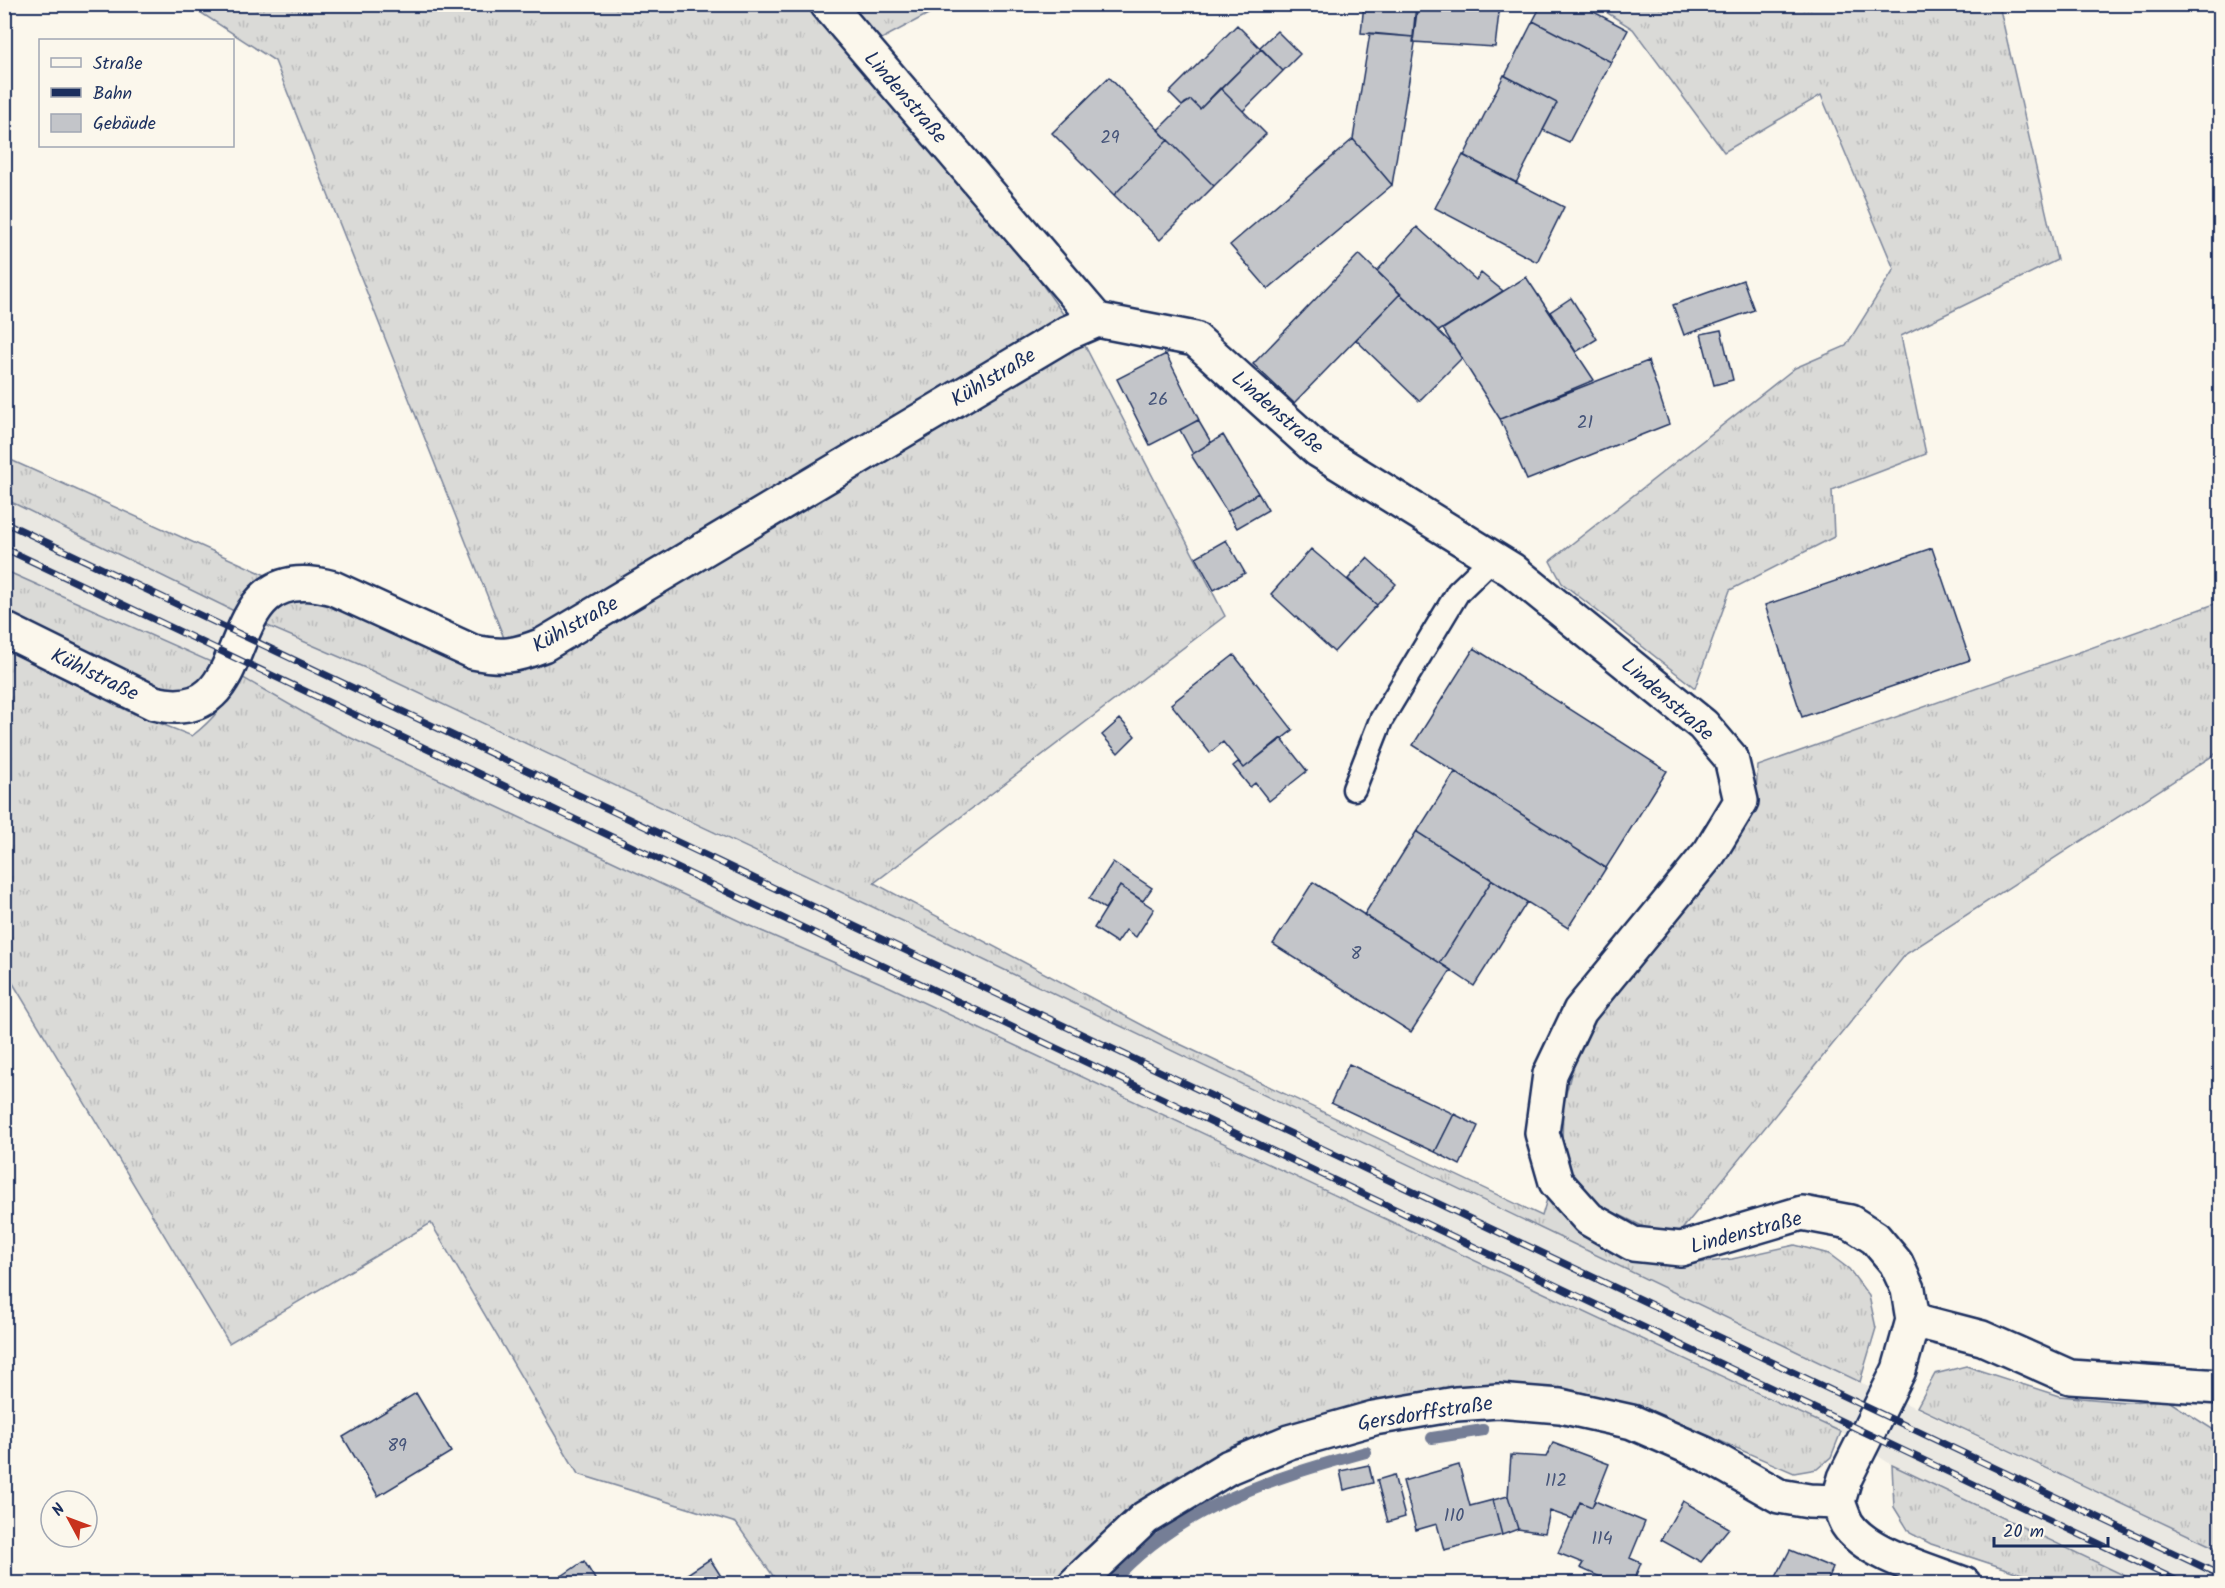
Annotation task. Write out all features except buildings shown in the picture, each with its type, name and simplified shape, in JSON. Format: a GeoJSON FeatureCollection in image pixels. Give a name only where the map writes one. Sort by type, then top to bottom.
{"type":"FeatureCollection","features":[{"type":"Feature","properties":{"kind":"street","name":"Lindenstraße"},"geometry":{"type":"LineString","coordinates":[[826,4],[1097,320],[1195,339],[1318,450],[1512,570],[1703,725],[1731,758],[1741,801],[1710,852],[1580,1011],[1550,1074],[1542,1133],[1556,1182],[1589,1219],[1633,1244],[1681,1249],[1802,1213],[1850,1222],[1875,1238],[1896,1263],[1908,1289],[1913,1320],[1899,1370],[1845,1478],[1838,1502]]}},
{"type":"Feature","properties":{"kind":"street","name":"Kühlstraße"},"geometry":{"type":"LineString","coordinates":[[4,630],[154,703],[174,708],[193,706],[210,696],[262,599],[278,588],[293,582],[313,582],[333,588],[473,652],[497,657],[519,655],[543,645],[1067,333],[1097,320]]}},
{"type":"Feature","properties":{"kind":"street"},"geometry":{"type":"LineString","coordinates":[[1913,1320],[1982,1338],[2070,1377],[2220,1387]]}},
{"type":"Feature","properties":{"kind":"street","name":"Gersdorffstraße"},"geometry":{"type":"LineString","coordinates":[[1075,1584],[1145,1518],[1229,1467],[1289,1442],[1374,1418],[1456,1404],[1498,1401],[1560,1406],[1632,1422],[1705,1454],[1779,1496],[1809,1501],[1838,1502]]}},
{"type":"Feature","properties":{"kind":"street"},"geometry":{"type":"LineString","coordinates":[[1838,1502],[1847,1524],[1861,1540],[1964,1584]]}},
{"type":"Feature","properties":{"kind":"lane"},"geometry":{"type":"LineString","coordinates":[[1354,789],[1381,720],[1458,592],[1493,558]]}},
{"type":"Feature","properties":{"kind":"shaded area"},"geometry":{"type":"Polygon","coordinates":[[[4,499],[234,611],[211,662],[5,570],[4,499]]]}},
{"type":"Feature","properties":{"kind":"shaded area"},"geometry":{"type":"Polygon","coordinates":[[[263,624],[370,670],[911,925],[1860,1382],[2220,1550],[2220,1583],[2140,1583],[1892,1465],[1841,1432],[888,986],[750,926],[332,729],[240,676],[263,624]]]}},
{"type":"Feature","properties":{"kind":"green space"},"geometry":{"type":"Polygon","coordinates":[[[189,5],[945,5],[872,44],[1066,318],[564,624],[506,643],[275,61],[189,5]]]}},
{"type":"Feature","properties":{"kind":"green space"},"geometry":{"type":"Polygon","coordinates":[[[1595,5],[1999,5],[2057,260],[1901,336],[1926,454],[1832,490],[1834,537],[1730,590],[1695,688],[1562,583],[1550,561],[1795,368],[1846,346],[1894,269],[1821,95],[1724,152],[1633,29],[1595,5]]]}},
{"type":"Feature","properties":{"kind":"green space"},"geometry":{"type":"Polygon","coordinates":[[[1082,340],[1225,616],[874,883],[1163,1036],[1542,1216],[1547,1199],[1579,1226],[1652,1261],[1682,1265],[1732,1259],[1795,1245],[1829,1254],[1849,1269],[1869,1296],[1876,1328],[1860,1382],[911,925],[370,670],[263,624],[286,597],[329,601],[474,664],[1082,340]]]}},
{"type":"Feature","properties":{"kind":"green space"},"geometry":{"type":"Polygon","coordinates":[[[4,457],[270,577],[251,589],[234,611],[5,499],[4,457]]]}},
{"type":"Feature","properties":{"kind":"green space"},"geometry":{"type":"Polygon","coordinates":[[[4,570],[211,662],[195,689],[152,687],[5,613],[4,570]]]}},
{"type":"Feature","properties":{"kind":"green space"},"geometry":{"type":"Polygon","coordinates":[[[2220,602],[2220,751],[1906,954],[1680,1232],[1664,1234],[1648,1229],[1601,1206],[1570,1177],[1562,1145],[1563,1106],[1577,1050],[1595,1013],[1707,879],[1754,812],[1758,766],[2220,602]]]}},
{"type":"Feature","properties":{"kind":"green space"},"geometry":{"type":"Polygon","coordinates":[[[5,649],[128,711],[192,736],[220,709],[240,676],[332,729],[750,926],[888,986],[1841,1432],[1831,1457],[1817,1469],[1794,1473],[1681,1424],[1625,1404],[1565,1388],[1500,1386],[1237,1449],[1177,1476],[1131,1508],[1084,1550],[1055,1583],[778,1583],[736,1523],[578,1474],[431,1223],[229,1343],[5,970],[5,649]]]}},
{"type":"Feature","properties":{"kind":"green space"},"geometry":{"type":"Polygon","coordinates":[[[1966,1366],[2059,1396],[2125,1402],[2167,1400],[2220,1434],[2220,1550],[1917,1407],[1935,1374],[1966,1366]]]}},
{"type":"Feature","properties":{"kind":"green space"},"geometry":{"type":"Polygon","coordinates":[[[1892,1465],[2140,1583],[2049,1583],[1931,1544],[1910,1533],[1894,1507],[1892,1465]]]}},
{"type":"Feature","properties":{"kind":"waterway"},"geometry":{"type":"LineString","coordinates":[[1432,1438],[1483,1430]]}},
{"type":"Feature","properties":{"kind":"waterway"},"geometry":{"type":"LineString","coordinates":[[1110,1584],[1136,1558],[1165,1535],[1195,1516],[1261,1485],[1366,1452]]}},
{"type":"Feature","properties":{"kind":"railway"},"geometry":{"type":"LineString","coordinates":[[4,522],[2220,1575]]}},
{"type":"Feature","properties":{"kind":"railway"},"geometry":{"type":"LineString","coordinates":[[4,548],[2184,1584]]}}]}
